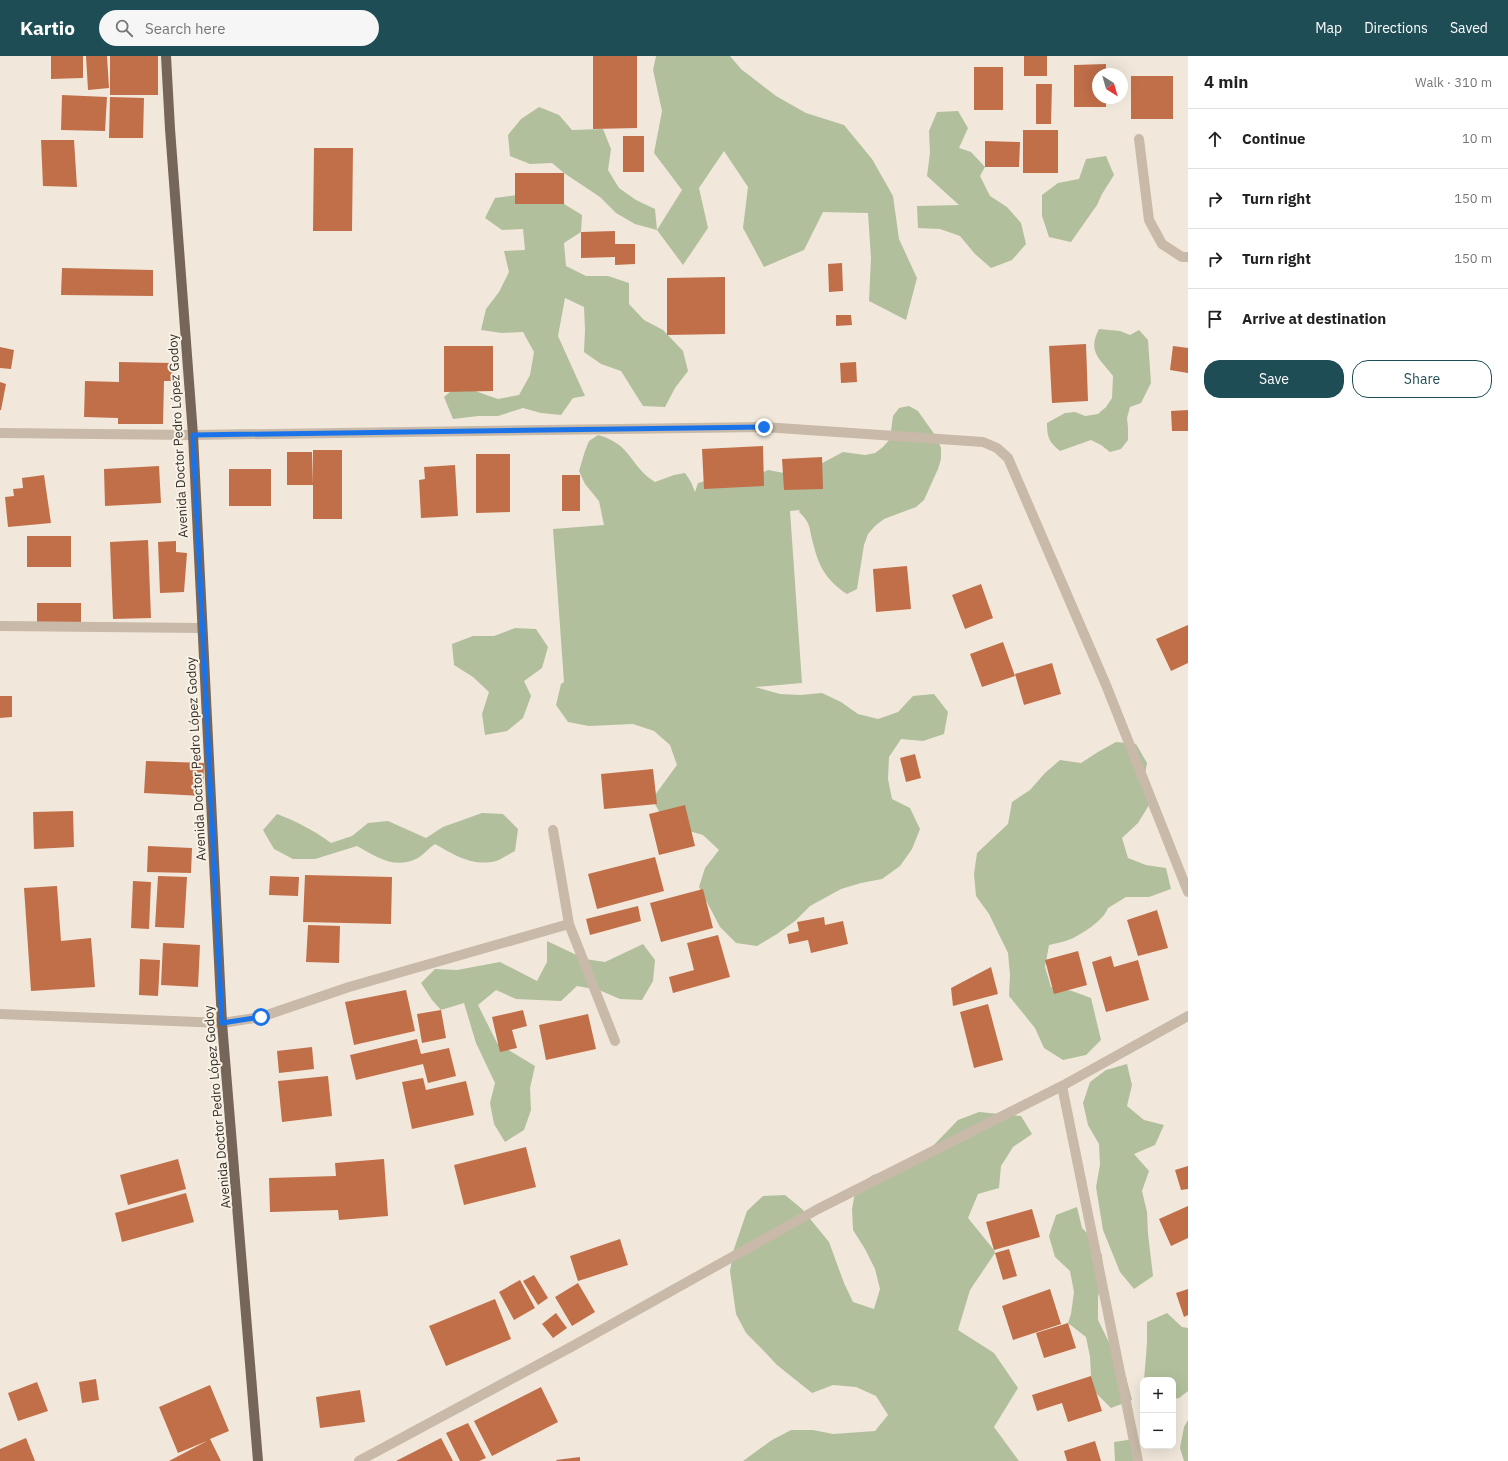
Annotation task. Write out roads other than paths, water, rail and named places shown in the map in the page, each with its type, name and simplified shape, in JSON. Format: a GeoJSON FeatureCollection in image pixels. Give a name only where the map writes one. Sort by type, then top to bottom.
{"type":"FeatureCollection","features":[{"type":"Feature","properties":{"kind":"main road","name":"Avenida Doctor Pedro López Godoy"},"geometry":{"type":"LineString","coordinates":[[166,56],[193,435],[222,1023],[258,1461]]}},
{"type":"Feature","properties":{"kind":"street"},"geometry":{"type":"LineString","coordinates":[[1140,139],[1149,220],[1162,244],[1182,257],[1188,257]]}},
{"type":"Feature","properties":{"kind":"street"},"geometry":{"type":"LineString","coordinates":[[0,433],[193,435],[764,427],[983,442],[998,448],[1008,458],[1106,685],[1188,892]]}},
{"type":"Feature","properties":{"kind":"street"},"geometry":{"type":"LineString","coordinates":[[0,626],[202,628]]}},
{"type":"Feature","properties":{"kind":"street"},"geometry":{"type":"LineString","coordinates":[[553,830],[569,924],[615,1041]]}},
{"type":"Feature","properties":{"kind":"street"},"geometry":{"type":"LineString","coordinates":[[0,1014],[222,1023],[261,1017],[349,987],[569,924]]}},
{"type":"Feature","properties":{"kind":"street"},"geometry":{"type":"LineString","coordinates":[[359,1461],[571,1347],[818,1209],[1062,1086],[1188,1016]]}},
{"type":"Feature","properties":{"kind":"street"},"geometry":{"type":"LineString","coordinates":[[1062,1086],[1138,1461]]}}]}
